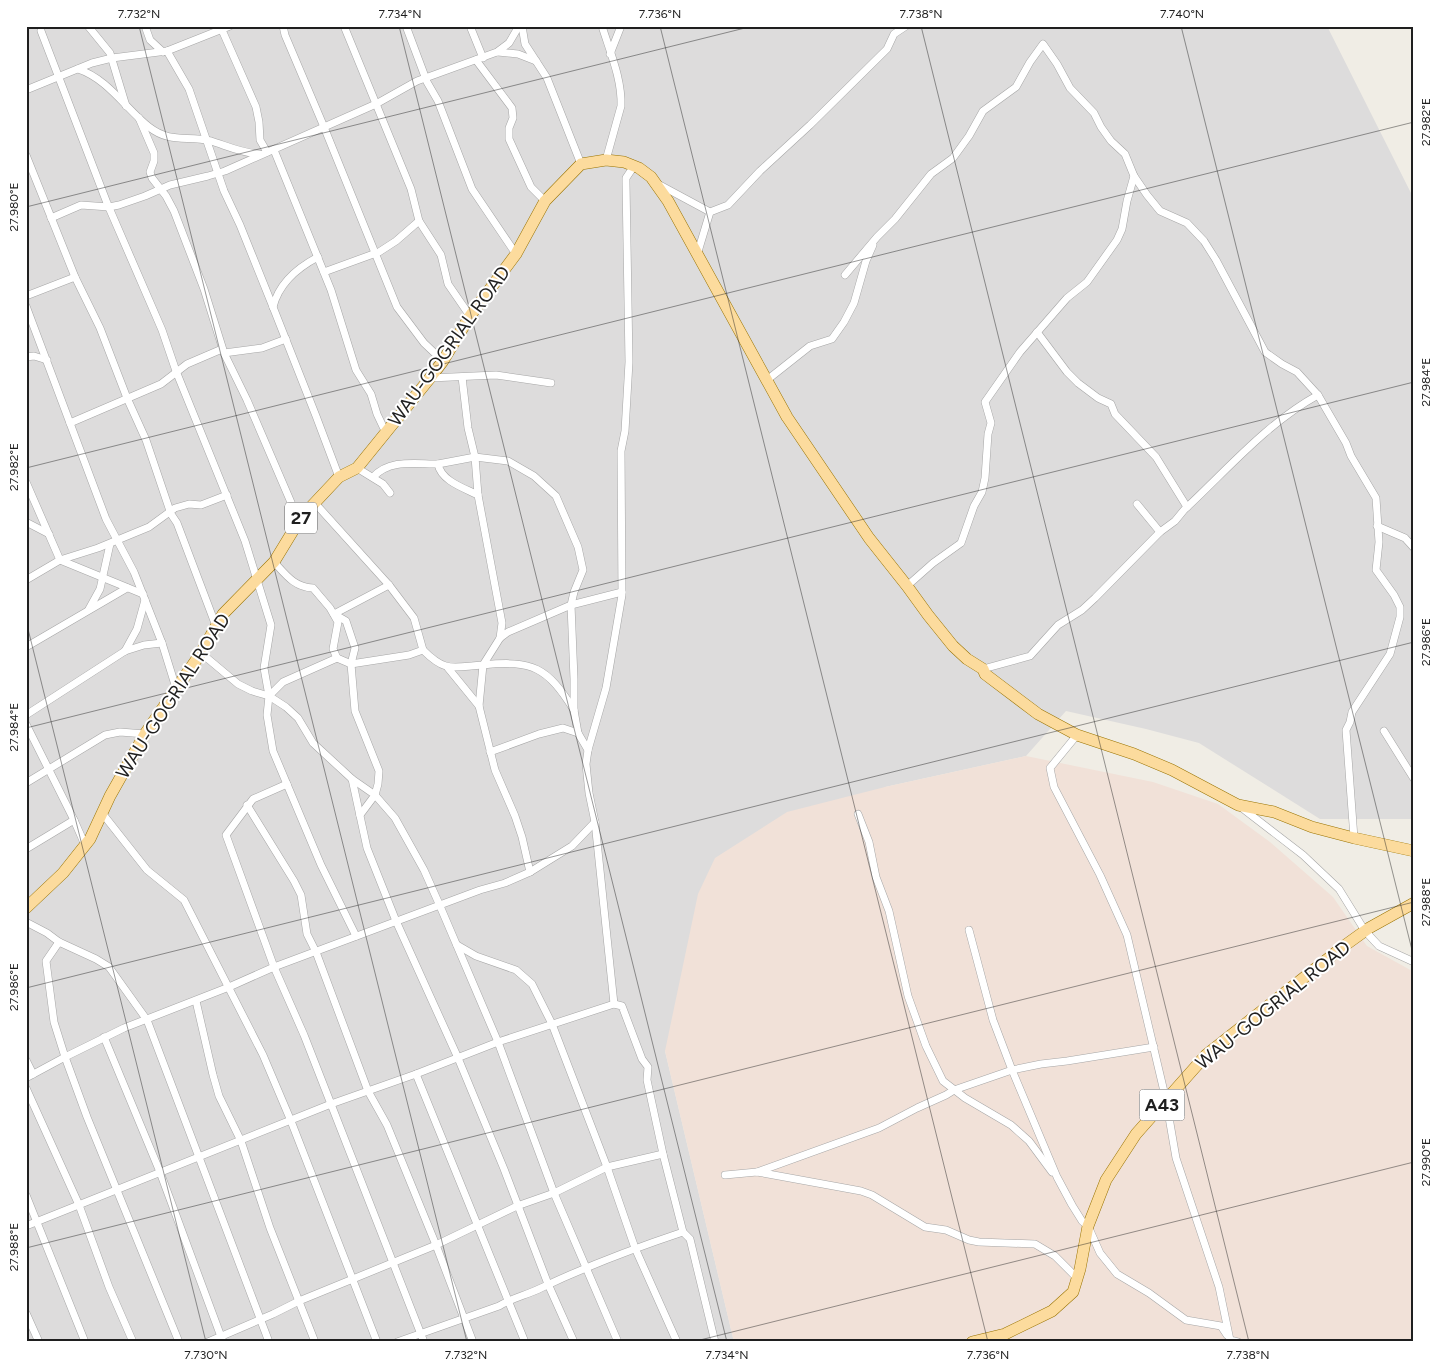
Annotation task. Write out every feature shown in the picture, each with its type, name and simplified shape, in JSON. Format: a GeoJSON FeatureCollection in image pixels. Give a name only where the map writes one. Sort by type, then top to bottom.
{"type":"FeatureCollection","features":[{"type":"Feature","properties":{"kind":"main road"},"geometry":{"type":"LineString","coordinates":[[581,164],[606,160],[624,162],[645,171],[656,183],[668,201],[786,417],[868,538],[953,646],[967,660],[983,669],[986,674],[1038,714],[1077,735],[1134,754],[1172,770],[1238,805],[1274,812],[1312,827],[1354,838],[1414,851]]}},
{"type":"Feature","properties":{"kind":"main road","name":"WAU-GOGRIAL ROAD"},"geometry":{"type":"LineString","coordinates":[[26,908],[63,873],[85,846],[110,796],[145,734],[202,653],[223,614],[274,562],[299,521],[314,502],[339,477],[357,468],[430,378],[443,361],[470,316],[516,254],[545,201],[581,164]]}},
{"type":"Feature","properties":{"kind":"main road","name":"WAU-GOGRIAL ROAD"},"geometry":{"type":"LineString","coordinates":[[972,1342],[1005,1334],[1052,1311],[1073,1292],[1080,1269],[1088,1226],[1106,1180],[1136,1134],[1206,1055],[1365,931],[1414,903]]}},
{"type":"Feature","properties":{"kind":"street"},"geometry":{"type":"LineString","coordinates":[[88,26],[107,48],[112,58],[126,106]]}},
{"type":"Feature","properties":{"kind":"street"},"geometry":{"type":"LineString","coordinates":[[145,26],[150,40],[165,52],[189,89],[217,174],[286,339],[339,477]]}},
{"type":"Feature","properties":{"kind":"street"},"geometry":{"type":"LineString","coordinates":[[26,90],[92,63],[112,58],[165,52],[230,26]]}},
{"type":"Feature","properties":{"kind":"street"},"geometry":{"type":"LineString","coordinates":[[283,26],[285,35],[397,307],[424,343],[443,361]]}},
{"type":"Feature","properties":{"kind":"street"},"geometry":{"type":"LineString","coordinates":[[344,26],[411,189],[419,221],[440,255],[448,284],[470,316]]}},
{"type":"Feature","properties":{"kind":"street"},"geometry":{"type":"LineString","coordinates":[[406,26],[426,78],[438,100],[472,189],[516,254]]}},
{"type":"Feature","properties":{"kind":"street"},"geometry":{"type":"LineString","coordinates":[[470,26],[480,59],[512,108],[513,118],[509,128],[509,139],[531,187],[545,201]]}},
{"type":"Feature","properties":{"kind":"street"},"geometry":{"type":"LineString","coordinates":[[51,218],[81,205],[109,207],[132,201],[175,183],[217,174],[376,104],[426,78],[497,52],[510,42],[521,26]]}},
{"type":"Feature","properties":{"kind":"street"},"geometry":{"type":"LineString","coordinates":[[521,26],[525,44],[547,78],[581,164]]}},
{"type":"Feature","properties":{"kind":"street"},"geometry":{"type":"LineString","coordinates":[[602,26],[620,88],[621,106],[606,160]]}},
{"type":"Feature","properties":{"kind":"street"},"geometry":{"type":"LineString","coordinates":[[610,54],[621,26]]}},
{"type":"Feature","properties":{"kind":"street"},"geometry":{"type":"LineString","coordinates":[[694,250],[710,212],[728,205],[760,171],[887,49],[894,34],[906,26]]}},
{"type":"Feature","properties":{"kind":"street"},"geometry":{"type":"LineString","coordinates":[[41,30],[109,207],[162,330],[176,371],[245,541],[271,625],[264,668],[269,696],[267,716],[273,751],[321,865],[356,936]]}},
{"type":"Feature","properties":{"kind":"street"},"geometry":{"type":"LineString","coordinates":[[222,30],[254,100],[258,114],[260,140],[318,257],[340,316],[356,370],[372,394],[377,414],[386,433]]}},
{"type":"Feature","properties":{"kind":"street"},"geometry":{"type":"LineString","coordinates":[[845,275],[895,219],[931,174],[953,158],[969,136],[983,111],[1016,87],[1043,44],[1070,88],[1094,113],[1111,141],[1126,154],[1134,176],[1146,195],[1160,211],[1187,224],[1204,241],[1266,352],[1297,372],[1318,395],[1346,443],[1350,456],[1376,498],[1379,542],[1376,570],[1394,595],[1400,607],[1400,617],[1390,654],[1352,712],[1346,730],[1354,838]]}},
{"type":"Feature","properties":{"kind":"street"},"geometry":{"type":"LineString","coordinates":[[497,52],[526,56],[538,64]]}},
{"type":"Feature","properties":{"kind":"street"},"geometry":{"type":"LineString","coordinates":[[78,69],[89,73],[103,82],[148,127],[167,137],[173,139],[207,140],[232,149],[267,152]]}},
{"type":"Feature","properties":{"kind":"street"},"geometry":{"type":"LineString","coordinates":[[139,118],[154,153],[151,175],[174,211],[204,289],[223,351],[247,400],[299,521]]}},
{"type":"Feature","properties":{"kind":"street"},"geometry":{"type":"LineString","coordinates":[[26,155],[75,277],[105,341],[146,440],[170,510],[178,526],[216,626]]}},
{"type":"Feature","properties":{"kind":"street"},"geometry":{"type":"LineString","coordinates":[[614,1004],[595,822],[586,764],[588,750],[606,688],[622,592],[621,451],[625,431],[629,362],[625,190],[626,178],[634,166]]}},
{"type":"Feature","properties":{"kind":"street"},"geometry":{"type":"LineString","coordinates":[[907,586],[933,563],[961,543],[974,506],[982,492],[985,478],[988,434],[991,423],[985,402],[1020,352],[1067,298],[1087,282],[1117,240],[1122,229],[1134,176]]}},
{"type":"Feature","properties":{"kind":"street"},"geometry":{"type":"LineString","coordinates":[[656,183],[710,212]]}},
{"type":"Feature","properties":{"kind":"street"},"geometry":{"type":"LineString","coordinates":[[324,272],[375,254],[396,241],[419,221]]}},
{"type":"Feature","properties":{"kind":"street"},"geometry":{"type":"LineString","coordinates":[[767,380],[810,346],[832,339],[854,303],[866,260],[877,237]]}},
{"type":"Feature","properties":{"kind":"street"},"geometry":{"type":"LineString","coordinates":[[273,307],[285,281],[302,266],[318,257]]}},
{"type":"Feature","properties":{"kind":"street"},"geometry":{"type":"LineString","coordinates":[[26,296],[75,277]]}},
{"type":"Feature","properties":{"kind":"street"},"geometry":{"type":"LineString","coordinates":[[26,319],[27,308]]}},
{"type":"Feature","properties":{"kind":"street"},"geometry":{"type":"LineString","coordinates":[[27,308],[113,542],[130,563],[162,643],[176,688]]}},
{"type":"Feature","properties":{"kind":"street"},"geometry":{"type":"LineString","coordinates":[[1037,332],[1067,372],[1078,383],[1098,398],[1111,404],[1115,414],[1156,457],[1187,507]]}},
{"type":"Feature","properties":{"kind":"street"},"geometry":{"type":"LineString","coordinates":[[70,423],[161,384],[176,371],[188,364],[223,351],[262,348],[286,339]]}},
{"type":"Feature","properties":{"kind":"street"},"geometry":{"type":"LineString","coordinates":[[26,357],[34,356],[47,360]]}},
{"type":"Feature","properties":{"kind":"street"},"geometry":{"type":"LineString","coordinates":[[430,378],[496,375],[551,383]]}},
{"type":"Feature","properties":{"kind":"street"},"geometry":{"type":"LineString","coordinates":[[462,377],[478,495],[502,623],[500,638]]}},
{"type":"Feature","properties":{"kind":"street"},"geometry":{"type":"LineString","coordinates":[[983,669],[1030,656],[1058,625],[1088,604],[1160,532],[1175,521],[1187,507],[1271,428],[1296,408],[1318,395]]}},
{"type":"Feature","properties":{"kind":"street"},"geometry":{"type":"LineString","coordinates":[[372,477],[380,470],[393,464],[438,464],[474,456],[508,461],[534,476],[556,496],[578,547],[584,570],[574,592],[571,605],[574,710],[578,733],[588,750]]}},
{"type":"Feature","properties":{"kind":"street"},"geometry":{"type":"LineString","coordinates":[[438,464],[439,472],[449,480],[478,495]]}},
{"type":"Feature","properties":{"kind":"street"},"geometry":{"type":"LineString","coordinates":[[357,468],[384,484],[390,493]]}},
{"type":"Feature","properties":{"kind":"street"},"geometry":{"type":"LineString","coordinates":[[26,482],[60,560],[103,576],[144,597]]}},
{"type":"Feature","properties":{"kind":"street"},"geometry":{"type":"LineString","coordinates":[[26,580],[60,560],[113,542],[149,527],[170,510],[184,505],[201,506],[227,495]]}},
{"type":"Feature","properties":{"kind":"street"},"geometry":{"type":"LineString","coordinates":[[314,502],[389,585],[414,618],[423,650],[436,663],[448,668],[510,662],[540,670],[562,690],[574,710]]}},
{"type":"Feature","properties":{"kind":"street"},"geometry":{"type":"LineString","coordinates":[[1137,504],[1160,532]]}},
{"type":"Feature","properties":{"kind":"street"},"geometry":{"type":"LineString","coordinates":[[26,522],[49,534]]}},
{"type":"Feature","properties":{"kind":"street"},"geometry":{"type":"LineString","coordinates":[[1377,526],[1405,538],[1414,548]]}},
{"type":"Feature","properties":{"kind":"street"},"geometry":{"type":"LineString","coordinates":[[87,613],[96,597],[113,542]]}},
{"type":"Feature","properties":{"kind":"street"},"geometry":{"type":"LineString","coordinates":[[274,562],[302,588],[313,588],[334,614],[338,622],[332,649],[337,658],[351,664],[409,655],[423,650]]}},
{"type":"Feature","properties":{"kind":"street"},"geometry":{"type":"LineString","coordinates":[[334,614],[389,585]]}},
{"type":"Feature","properties":{"kind":"street"},"geometry":{"type":"LineString","coordinates":[[26,647],[127,588]]}},
{"type":"Feature","properties":{"kind":"street"},"geometry":{"type":"LineString","coordinates":[[530,872],[515,816],[494,770],[479,706],[482,665],[500,638],[508,632],[571,605],[622,592]]}},
{"type":"Feature","properties":{"kind":"street"},"geometry":{"type":"LineString","coordinates":[[124,651],[137,629],[144,597]]}},
{"type":"Feature","properties":{"kind":"street"},"geometry":{"type":"LineString","coordinates":[[334,614],[346,621],[352,636],[355,648],[351,664],[355,711],[379,771],[375,795],[360,815]]}},
{"type":"Feature","properties":{"kind":"street"},"geometry":{"type":"LineString","coordinates":[[26,715],[124,651],[144,645],[162,643]]}},
{"type":"Feature","properties":{"kind":"street"},"geometry":{"type":"LineString","coordinates":[[202,653],[238,684],[269,696],[286,707],[298,718],[313,743],[352,779],[375,795],[395,818],[424,870],[498,1042],[554,1193],[618,1342]]}},
{"type":"Feature","properties":{"kind":"street"},"geometry":{"type":"LineString","coordinates":[[269,696],[283,682],[337,658]]}},
{"type":"Feature","properties":{"kind":"street"},"geometry":{"type":"LineString","coordinates":[[448,668],[479,706]]}},
{"type":"Feature","properties":{"kind":"street"},"geometry":{"type":"LineString","coordinates":[[26,724],[85,846]]}},
{"type":"Feature","properties":{"kind":"street"},"geometry":{"type":"LineString","coordinates":[[490,752],[539,734],[563,728],[578,733]]}},
{"type":"Feature","properties":{"kind":"street"},"geometry":{"type":"LineString","coordinates":[[1384,731],[1414,779]]}},
{"type":"Feature","properties":{"kind":"street"},"geometry":{"type":"LineString","coordinates":[[26,783],[105,735],[115,732],[145,734]]}},
{"type":"Feature","properties":{"kind":"street"},"geometry":{"type":"LineString","coordinates":[[1077,735],[1050,768],[1054,787],[1100,875],[1127,935],[1166,1100],[1176,1158],[1219,1286],[1230,1340]]}},
{"type":"Feature","properties":{"kind":"street"},"geometry":{"type":"LineString","coordinates":[[352,779],[367,848],[396,920],[458,1058],[548,1284],[574,1342]]}},
{"type":"Feature","properties":{"kind":"street"},"geometry":{"type":"LineString","coordinates":[[287,784],[253,799],[226,835],[274,967],[304,1035],[424,1342]]}},
{"type":"Feature","properties":{"kind":"street"},"geometry":{"type":"LineString","coordinates":[[247,805],[301,895],[307,934],[316,952],[368,1092],[387,1125],[473,1342]]}},
{"type":"Feature","properties":{"kind":"street"},"geometry":{"type":"LineString","coordinates":[[1238,805],[1304,855],[1339,889],[1365,931],[1379,946],[1414,962]]}},
{"type":"Feature","properties":{"kind":"street"},"geometry":{"type":"LineString","coordinates":[[102,813],[147,870],[184,900],[263,1055],[354,1279],[377,1342]]}},
{"type":"Feature","properties":{"kind":"street"},"geometry":{"type":"LineString","coordinates":[[858,814],[869,842],[876,877],[889,911],[908,996],[926,1046],[943,1081],[972,1103],[1011,1124],[1029,1141],[1056,1177],[1082,1221],[1088,1226],[1100,1253],[1117,1274],[1149,1293],[1186,1320],[1221,1326],[1230,1340],[1238,1342]]}},
{"type":"Feature","properties":{"kind":"street"},"geometry":{"type":"LineString","coordinates":[[26,849],[74,820]]}},
{"type":"Feature","properties":{"kind":"street"},"geometry":{"type":"LineString","coordinates":[[26,1060],[30,1076],[104,1038],[274,967],[396,920],[505,883],[530,872],[572,846],[595,822]]}},
{"type":"Feature","properties":{"kind":"street"},"geometry":{"type":"LineString","coordinates":[[26,922],[60,942],[96,958],[109,967],[147,1020],[269,1342]]}},
{"type":"Feature","properties":{"kind":"street"},"geometry":{"type":"LineString","coordinates":[[969,930],[993,1020],[1056,1177]]}},
{"type":"Feature","properties":{"kind":"street"},"geometry":{"type":"LineString","coordinates":[[60,942],[46,961],[54,1022],[87,1117],[179,1342]]}},
{"type":"Feature","properties":{"kind":"street"},"geometry":{"type":"LineString","coordinates":[[456,944],[476,956],[516,970],[532,984],[552,1024],[635,1248],[676,1342]]}},
{"type":"Feature","properties":{"kind":"street"},"geometry":{"type":"LineString","coordinates":[[196,1000],[217,1089],[241,1141],[270,1228],[315,1342]]}},
{"type":"Feature","properties":{"kind":"street"},"geometry":{"type":"LineString","coordinates":[[26,1226],[331,1104],[368,1092],[498,1042],[614,1004],[622,1006],[642,1059],[648,1067],[647,1080],[663,1154],[683,1232],[690,1239],[714,1341]]}},
{"type":"Feature","properties":{"kind":"street"},"geometry":{"type":"LineString","coordinates":[[104,1038],[160,1172],[223,1339]]}},
{"type":"Feature","properties":{"kind":"street"},"geometry":{"type":"LineString","coordinates":[[724,1176],[758,1172],[879,1128],[916,1108],[946,1096],[954,1090],[1012,1070],[1154,1047]]}},
{"type":"Feature","properties":{"kind":"street"},"geometry":{"type":"LineString","coordinates":[[416,1074],[525,1342]]}},
{"type":"Feature","properties":{"kind":"street"},"geometry":{"type":"LineString","coordinates":[[26,1088],[48,1132],[79,1205],[109,1287],[133,1342]]}},
{"type":"Feature","properties":{"kind":"street"},"geometry":{"type":"LineString","coordinates":[[208,1342],[223,1339],[299,1301],[436,1245],[517,1206],[554,1193],[606,1167],[663,1154]]}},
{"type":"Feature","properties":{"kind":"street"},"geometry":{"type":"LineString","coordinates":[[758,1172],[862,1191],[925,1226],[946,1230],[969,1240],[1035,1244],[1055,1256],[1077,1278]]}},
{"type":"Feature","properties":{"kind":"street"},"geometry":{"type":"LineString","coordinates":[[26,1194],[85,1342]]}},
{"type":"Feature","properties":{"kind":"street"},"geometry":{"type":"LineString","coordinates":[[397,1342],[499,1306],[635,1248],[683,1232]]}},
{"type":"Feature","properties":{"kind":"street"},"geometry":{"type":"LineString","coordinates":[[26,1313],[39,1342]]}},
{"type":"Feature","properties":{"kind":"shaded area"},"geometry":{"type":"Polygon","coordinates":[[[26,26],[1327,26],[1414,199],[1414,819],[1320,819],[1199,743],[1066,711],[1026,756],[885,787],[665,1051],[734,1342],[26,1342],[26,26]]]}},
{"type":"Feature","properties":{"kind":"shaded area"},"geometry":{"type":"Polygon","coordinates":[[[1026,756],[1153,782],[1218,804],[1270,842],[1333,897],[1367,946],[1414,972],[1414,1342],[734,1342],[665,1051],[698,894],[715,858],[787,812],[885,787],[1026,756]]]}}]}
